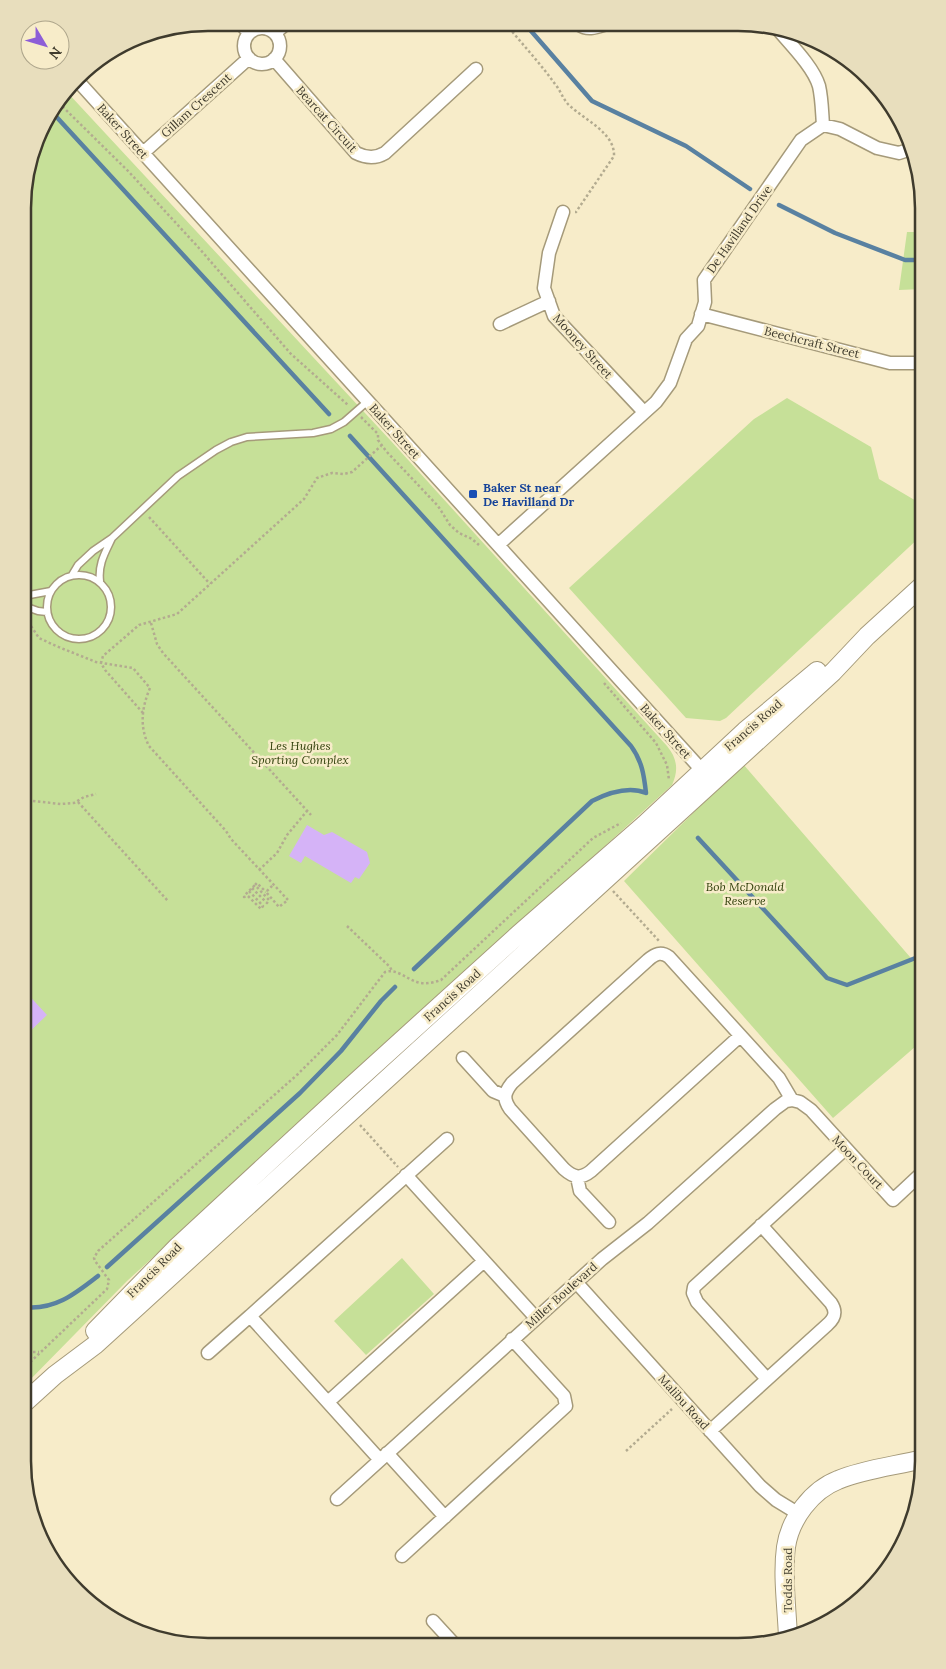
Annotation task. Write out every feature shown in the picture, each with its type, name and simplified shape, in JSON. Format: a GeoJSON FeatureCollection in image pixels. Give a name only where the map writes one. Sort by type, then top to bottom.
{"type":"FeatureCollection","features":[{"type":"Feature","properties":{"kind":"main road","name":"Francis Road"},"geometry":{"type":"LineString","coordinates":[[31,1397],[55,1375],[95,1345],[134,1300],[707,777],[775,705],[827,664],[867,636],[915,593]]}},
{"type":"Feature","properties":{"kind":"main road","name":"Todds Road"},"geometry":{"type":"LineString","coordinates":[[788,1631],[786,1545],[799,1514],[814,1496],[826,1486],[838,1480],[914,1461]]}},
{"type":"Feature","properties":{"kind":"street"},"geometry":{"type":"LineString","coordinates":[[249,33],[246,37],[244,48],[249,58],[258,64],[274,60],[280,49],[276,33]]}},
{"type":"Feature","properties":{"kind":"street"},"geometry":{"type":"LineString","coordinates":[[784,37],[809,67],[816,80],[820,95],[823,125],[840,129],[877,148],[899,153],[905,151]]}},
{"type":"Feature","properties":{"kind":"street","name":"Gillam Crescent"},"geometry":{"type":"LineString","coordinates":[[143,153],[249,58]]}},
{"type":"Feature","properties":{"kind":"street","name":"Bearcat Circuit"},"geometry":{"type":"LineString","coordinates":[[274,60],[356,153],[372,158],[385,153],[476,69]]}},
{"type":"Feature","properties":{"kind":"street","name":"Baker Street"},"geometry":{"type":"LineString","coordinates":[[81,85],[707,777]]}},
{"type":"Feature","properties":{"kind":"street","name":"De Havilland Drive"},"geometry":{"type":"LineString","coordinates":[[498,545],[656,402],[670,383],[686,339],[698,326],[705,302],[704,280],[801,140],[823,125]]}},
{"type":"Feature","properties":{"kind":"street","name":"Mooney Street"},"geometry":{"type":"LineString","coordinates":[[563,212],[549,253],[544,288],[554,316],[644,412]]}},
{"type":"Feature","properties":{"kind":"street"},"geometry":{"type":"LineString","coordinates":[[500,324],[548,301]]}},
{"type":"Feature","properties":{"kind":"street","name":"Beechcraft Street"},"geometry":{"type":"LineString","coordinates":[[701,314],[890,363],[915,364]]}},
{"type":"Feature","properties":{"kind":"street"},"geometry":{"type":"LineString","coordinates":[[505,1096],[512,1084],[648,960],[654,955],[662,953],[672,960],[782,1082],[792,1100]]}},
{"type":"Feature","properties":{"kind":"street"},"geometry":{"type":"LineString","coordinates":[[463,1058],[493,1091],[505,1096],[510,1109],[568,1173],[577,1177],[584,1176],[591,1171],[740,1036]]}},
{"type":"Feature","properties":{"kind":"street","name":"Moon Court"},"geometry":{"type":"LineString","coordinates":[[792,1100],[807,1107],[893,1200],[914,1180]]}},
{"type":"Feature","properties":{"kind":"street","name":"Miller Boulevard"},"geometry":{"type":"LineString","coordinates":[[337,1499],[602,1259],[648,1223],[775,1109],[786,1101],[792,1100]]}},
{"type":"Feature","properties":{"kind":"street"},"geometry":{"type":"LineString","coordinates":[[208,1353],[447,1139]]}},
{"type":"Feature","properties":{"kind":"street"},"geometry":{"type":"LineString","coordinates":[[767,1379],[699,1304],[693,1293],[694,1287],[845,1149]]}},
{"type":"Feature","properties":{"kind":"street"},"geometry":{"type":"LineString","coordinates":[[406,1175],[536,1318]]}},
{"type":"Feature","properties":{"kind":"street"},"geometry":{"type":"LineString","coordinates":[[577,1177],[580,1191],[608,1222]]}},
{"type":"Feature","properties":{"kind":"street"},"geometry":{"type":"LineString","coordinates":[[710,1431],[830,1322],[835,1312],[831,1302],[761,1225]]}},
{"type":"Feature","properties":{"kind":"street"},"geometry":{"type":"LineString","coordinates":[[328,1402],[484,1261]]}},
{"type":"Feature","properties":{"kind":"street","name":"Malibu Road"},"geometry":{"type":"LineString","coordinates":[[576,1282],[760,1486],[776,1500],[799,1514]]}},
{"type":"Feature","properties":{"kind":"street"},"geometry":{"type":"LineString","coordinates":[[250,1316],[328,1402],[446,1517]]}},
{"type":"Feature","properties":{"kind":"street"},"geometry":{"type":"LineString","coordinates":[[402,1556],[566,1406],[564,1396],[512,1339]]}},
{"type":"Feature","properties":{"kind":"street"},"geometry":{"type":"LineString","coordinates":[[433,1621],[449,1638]]}},
{"type":"Feature","properties":{"kind":"lane"},"geometry":{"type":"LineString","coordinates":[[72,575],[78,565],[92,550],[112,538],[197,462],[231,442],[246,437],[264,435],[323,432],[344,422],[368,401]]}},
{"type":"Feature","properties":{"kind":"lane"},"geometry":{"type":"LineString","coordinates":[[100,581],[100,566],[112,538]]}},
{"type":"Feature","properties":{"kind":"lane"},"geometry":{"type":"LineString","coordinates":[[82,574],[100,581],[110,595],[112,610],[110,619],[97,634],[80,639],[63,635],[51,622],[47,612],[47,601],[51,591],[63,578],[72,575],[82,574]]}},
{"type":"Feature","properties":{"kind":"lane"},"geometry":{"type":"LineString","coordinates":[[31,595],[51,591]]}},
{"type":"Feature","properties":{"kind":"lane"},"geometry":{"type":"LineString","coordinates":[[31,608],[47,612]]}},
{"type":"Feature","properties":{"kind":"path"},"geometry":{"type":"LineString","coordinates":[[512,31],[557,86],[569,106],[602,131],[614,149],[614,156],[576,212],[563,212]]}},
{"type":"Feature","properties":{"kind":"path"},"geometry":{"type":"LineString","coordinates":[[143,713],[104,670],[101,663],[103,656],[139,625],[177,614],[304,499],[317,478],[332,472],[347,474],[358,468],[381,446]]}},
{"type":"Feature","properties":{"kind":"path"},"geometry":{"type":"LineString","coordinates":[[142,510],[210,584]]}},
{"type":"Feature","properties":{"kind":"path"},"geometry":{"type":"LineString","coordinates":[[151,623],[157,644],[163,653],[311,815]]}},
{"type":"Feature","properties":{"kind":"path"},"geometry":{"type":"LineString","coordinates":[[31,625],[39,638],[75,655],[101,663],[132,668],[150,688],[143,713],[142,727],[149,746],[288,900],[279,907],[258,883],[242,900]]}},
{"type":"Feature","properties":{"kind":"path"},"geometry":{"type":"LineString","coordinates":[[656,743],[667,765],[669,778],[666,786]]}},
{"type":"Feature","properties":{"kind":"path"},"geometry":{"type":"LineString","coordinates":[[31,801],[61,804],[78,802],[84,797],[96,794]]}},
{"type":"Feature","properties":{"kind":"path"},"geometry":{"type":"LineString","coordinates":[[78,802],[168,901]]}},
{"type":"Feature","properties":{"kind":"path"},"geometry":{"type":"LineString","coordinates":[[259,870],[277,853],[287,835],[308,811]]}},
{"type":"Feature","properties":{"kind":"path"},"geometry":{"type":"LineString","coordinates":[[31,1361],[107,1289],[109,1280],[94,1261],[98,1251],[298,1074],[337,1034],[383,974],[392,971],[420,983],[441,980],[593,838],[623,822]]}},
{"type":"Feature","properties":{"kind":"path"},"geometry":{"type":"LineString","coordinates":[[252,888],[266,903],[269,900],[255,885]]}},
{"type":"Feature","properties":{"kind":"path"},"geometry":{"type":"LineString","coordinates":[[266,892],[273,885]]}},
{"type":"Feature","properties":{"kind":"path"},"geometry":{"type":"LineString","coordinates":[[244,897],[248,896],[261,909],[263,906],[249,891]]}},
{"type":"Feature","properties":{"kind":"path"},"geometry":{"type":"LineString","coordinates":[[622,900],[660,942],[662,953]]}},
{"type":"Feature","properties":{"kind":"path"},"geometry":{"type":"LineString","coordinates":[[347,926],[392,971]]}},
{"type":"Feature","properties":{"kind":"path"},"geometry":{"type":"LineString","coordinates":[[365,1130],[406,1175]]}},
{"type":"Feature","properties":{"kind":"path"},"geometry":{"type":"LineString","coordinates":[[31,1352],[40,1352]]}},
{"type":"Feature","properties":{"kind":"path"},"geometry":{"type":"LineString","coordinates":[[626,1451],[672,1410]]}},
{"type":"Feature","properties":{"kind":"green space","name":"Les Hughes Sporting Complex"},"geometry":{"type":"Polygon","coordinates":[[[71,96],[391,441],[667,746],[676,764],[676,774],[672,785],[127,1281],[31,1379],[31,208],[37,162],[49,130],[71,96]]]}},
{"type":"Feature","properties":{"kind":"green space"},"geometry":{"type":"Polygon","coordinates":[[[907,232],[915,232],[915,289],[899,290],[907,232]]]}},
{"type":"Feature","properties":{"kind":"green space"},"geometry":{"type":"Polygon","coordinates":[[[787,398],[871,447],[879,479],[915,500],[915,542],[726,718],[720,721],[686,718],[569,588],[754,419],[787,398]]]}},
{"type":"Feature","properties":{"kind":"green space","name":"Bob McDonald Reserve"},"geometry":{"type":"Polygon","coordinates":[[[743,764],[914,962],[914,1048],[833,1118],[624,881],[743,764]]]}},
{"type":"Feature","properties":{"kind":"green space"},"geometry":{"type":"Polygon","coordinates":[[[402,1258],[434,1294],[366,1355],[334,1321],[402,1258]]]}},
{"type":"Feature","properties":{"kind":"building"},"geometry":{"type":"Polygon","coordinates":[[[307,825],[324,835],[332,832],[367,852],[370,863],[359,879],[355,877],[351,883],[305,856],[301,863],[289,856],[307,825]]]}},
{"type":"Feature","properties":{"kind":"building"},"geometry":{"type":"Polygon","coordinates":[[[31,998],[47,1015],[31,1030],[31,998]]]}},
{"type":"Feature","properties":{"kind":"waterway"},"geometry":{"type":"LineString","coordinates":[[531,31],[592,101],[686,146],[750,189]]}},
{"type":"Feature","properties":{"kind":"waterway"},"geometry":{"type":"LineString","coordinates":[[57,117],[329,414]]}},
{"type":"Feature","properties":{"kind":"waterway"},"geometry":{"type":"LineString","coordinates":[[779,205],[835,233],[905,260],[915,260]]}},
{"type":"Feature","properties":{"kind":"waterway"},"geometry":{"type":"LineString","coordinates":[[350,436],[631,746],[640,763],[646,793],[633,790],[619,791],[592,801],[414,969]]}},
{"type":"Feature","properties":{"kind":"waterway"},"geometry":{"type":"LineString","coordinates":[[698,838],[827,978],[847,985],[914,958]]}},
{"type":"Feature","properties":{"kind":"waterway"},"geometry":{"type":"LineString","coordinates":[[107,1267],[300,1093],[341,1051],[381,1001],[395,987]]}},
{"type":"Feature","properties":{"kind":"waterway"},"geometry":{"type":"LineString","coordinates":[[31,1308],[54,1304],[64,1300],[98,1276]]}},
{"type":"Feature","properties":{"kind":"place","name":"Baker St near De Havilland Dr"},"geometry":{"type":"Point","coordinates":[473,494]}}]}
